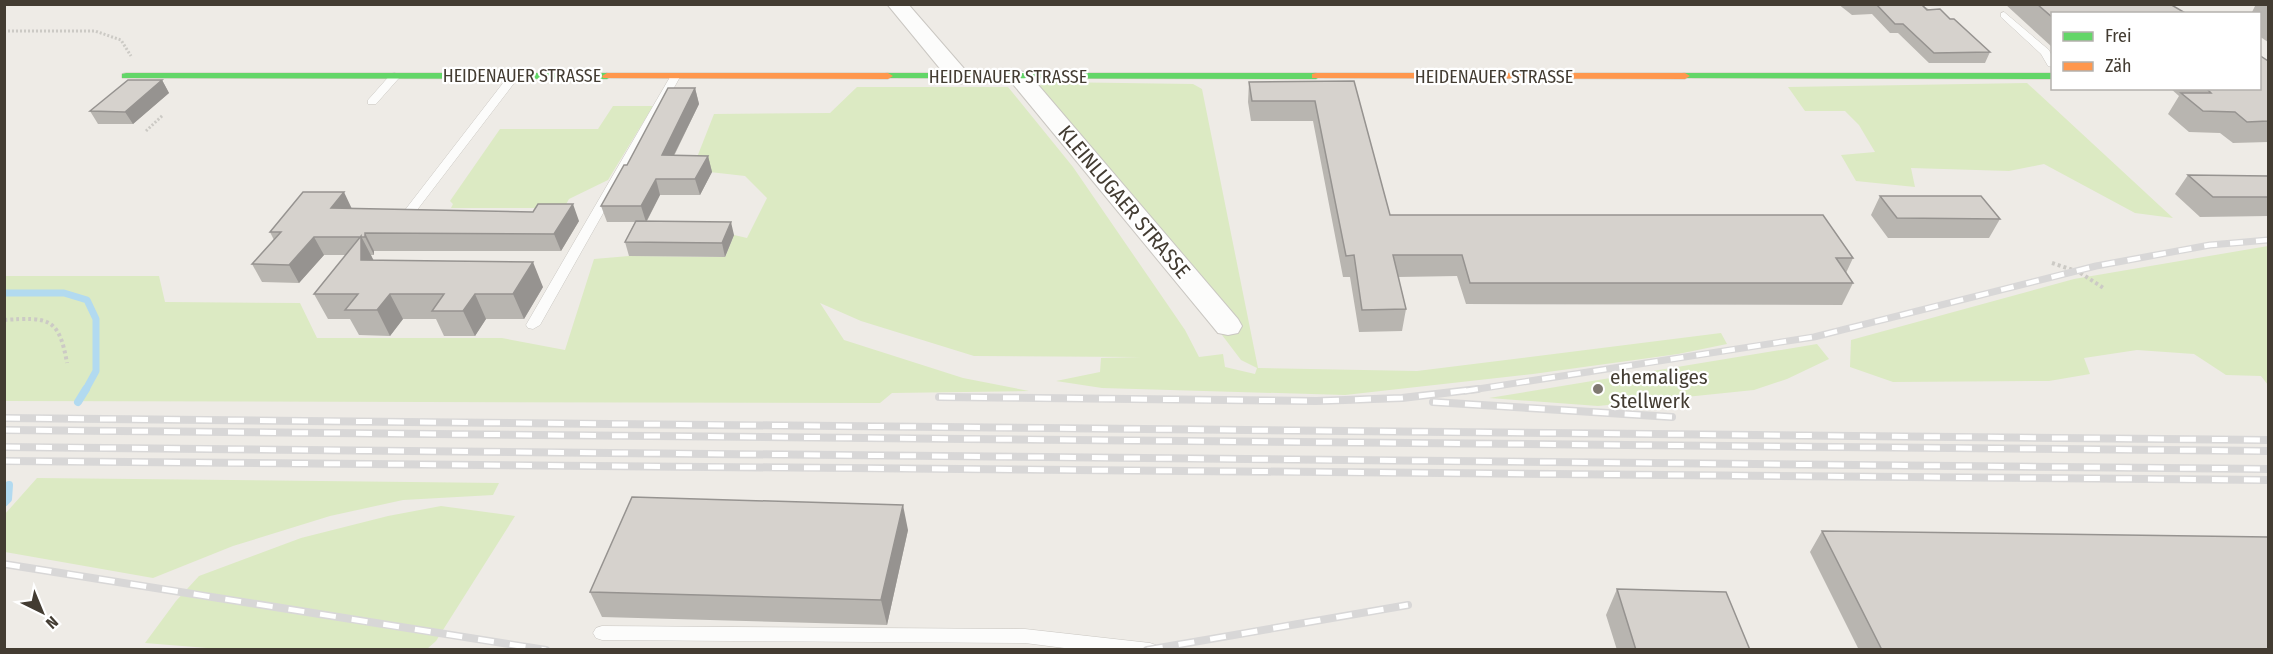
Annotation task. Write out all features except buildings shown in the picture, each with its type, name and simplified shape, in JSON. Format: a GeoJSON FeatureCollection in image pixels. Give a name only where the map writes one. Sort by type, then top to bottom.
{"type":"FeatureCollection","features":[{"type":"Feature","properties":{"kind":"street"},"geometry":{"type":"LineString","coordinates":[[897,4],[959,77]]}},
{"type":"Feature","properties":{"kind":"street","name":"HEIDENAUER STRASSE"},"geometry":{"type":"LineString","coordinates":[[126,76],[959,77],[1369,83],[2051,76]]}},
{"type":"Feature","properties":{"kind":"street","name":"KLEINLUGAER STRASSE"},"geometry":{"type":"LineString","coordinates":[[1020,78],[1228,326]]}},
{"type":"Feature","properties":{"kind":"lane"},"geometry":{"type":"LineString","coordinates":[[2004,15],[2045,52],[2051,62]]}},
{"type":"Feature","properties":{"kind":"lane"},"geometry":{"type":"LineString","coordinates":[[372,102],[394,76]]}},
{"type":"Feature","properties":{"kind":"lane"},"geometry":{"type":"LineString","coordinates":[[432,214],[409,213],[514,76]]}},
{"type":"Feature","properties":{"kind":"lane"},"geometry":{"type":"LineString","coordinates":[[533,326],[675,77]]}},
{"type":"Feature","properties":{"kind":"lane"},"geometry":{"type":"LineString","coordinates":[[602,633],[1025,636],[1150,650]]}},
{"type":"Feature","properties":{"kind":"path"},"geometry":{"type":"LineString","coordinates":[[4,31],[95,31],[120,40],[136,63],[126,76]]}},
{"type":"Feature","properties":{"kind":"path"},"geometry":{"type":"LineString","coordinates":[[146,131],[163,115]]}},
{"type":"Feature","properties":{"kind":"path"},"geometry":{"type":"LineString","coordinates":[[2052,263],[2079,272],[2105,289]]}},
{"type":"Feature","properties":{"kind":"path"},"geometry":{"type":"LineString","coordinates":[[4,320],[29,319],[54,325],[61,335],[67,363]]}},
{"type":"Feature","properties":{"kind":"green space"},"geometry":{"type":"Polygon","coordinates":[[[1051,82],[1193,84],[1202,89],[1258,368],[1417,371],[1721,333],[1727,344],[1678,354],[1533,374],[1345,395],[1102,388],[1056,381],[1100,372],[1101,358],[1141,357],[974,356],[861,321],[820,303],[844,340],[963,378],[1029,391],[892,393],[880,403],[5,401],[5,276],[159,276],[165,302],[300,303],[317,338],[502,338],[565,350],[594,259],[629,256],[725,257],[734,235],[747,238],[767,198],[745,176],[692,170],[714,114],[830,113],[857,87],[1008,87],[1073,167],[1185,330],[1199,357],[1223,354],[1225,367],[1255,374],[1257,368],[1241,360],[1222,335],[1236,324],[1038,86],[1051,82]]]}},
{"type":"Feature","properties":{"kind":"green space"},"geometry":{"type":"Polygon","coordinates":[[[2027,83],[2173,218],[2135,213],[2044,164],[2009,171],[1911,168],[1915,187],[1856,181],[1841,155],[1875,152],[1859,125],[1845,111],[1805,111],[1788,87],[2027,83]]]}},
{"type":"Feature","properties":{"kind":"green space"},"geometry":{"type":"Polygon","coordinates":[[[613,106],[653,106],[608,180],[569,199],[564,208],[451,208],[453,204],[450,201],[500,129],[598,129],[613,106]]]}},
{"type":"Feature","properties":{"kind":"green space"},"geometry":{"type":"Polygon","coordinates":[[[2268,246],[2268,385],[2261,376],[2226,375],[2194,354],[2137,350],[2084,358],[2090,374],[2049,381],[1893,382],[1850,367],[1851,340],[2074,279],[2268,246]]]}},
{"type":"Feature","properties":{"kind":"green space"},"geometry":{"type":"Polygon","coordinates":[[[1817,344],[1829,359],[1787,379],[1754,390],[1598,406],[1489,398],[1817,344]]]}},
{"type":"Feature","properties":{"kind":"green space"},"geometry":{"type":"Polygon","coordinates":[[[37,478],[499,483],[493,495],[403,500],[330,516],[233,546],[153,578],[5,552],[5,514],[37,478]]]}},
{"type":"Feature","properties":{"kind":"green space"},"geometry":{"type":"Polygon","coordinates":[[[441,506],[515,516],[436,641],[427,649],[232,650],[145,643],[176,601],[199,576],[301,538],[388,516],[441,506]]]}},
{"type":"Feature","properties":{"kind":"waterway"},"geometry":{"type":"LineString","coordinates":[[4,293],[64,293],[87,300],[96,319],[96,371],[85,391]]}},
{"type":"Feature","properties":{"kind":"waterway"},"geometry":{"type":"LineString","coordinates":[[78,402],[86,389]]}},
{"type":"Feature","properties":{"kind":"waterway"},"geometry":{"type":"LineString","coordinates":[[4,503],[8,499],[9,485]]}},
{"type":"Feature","properties":{"kind":"railway"},"geometry":{"type":"LineString","coordinates":[[1478,389],[1814,337],[2096,266],[2210,245],[2268,240]]}},
{"type":"Feature","properties":{"kind":"railway"},"geometry":{"type":"LineString","coordinates":[[939,397],[1316,401],[1402,398],[1478,389]]}},
{"type":"Feature","properties":{"kind":"railway"},"geometry":{"type":"LineString","coordinates":[[1465,391],[1478,389]]}},
{"type":"Feature","properties":{"kind":"railway"},"geometry":{"type":"LineString","coordinates":[[1433,402],[1672,417]]}},
{"type":"Feature","properties":{"kind":"railway"},"geometry":{"type":"LineString","coordinates":[[4,418],[2268,440]]}},
{"type":"Feature","properties":{"kind":"railway"},"geometry":{"type":"LineString","coordinates":[[4,430],[2268,451]]}},
{"type":"Feature","properties":{"kind":"railway"},"geometry":{"type":"LineString","coordinates":[[4,447],[2268,469]]}},
{"type":"Feature","properties":{"kind":"railway"},"geometry":{"type":"LineString","coordinates":[[4,461],[2268,480]]}},
{"type":"Feature","properties":{"kind":"railway"},"geometry":{"type":"LineString","coordinates":[[4,564],[546,650]]}},
{"type":"Feature","properties":{"kind":"railway"},"geometry":{"type":"LineString","coordinates":[[1147,650],[1408,605]]}},
{"type":"Feature","properties":{"kind":"traffic: fast"},"geometry":{"type":"LineString","coordinates":[[126,76],[607,76]]}},
{"type":"Feature","properties":{"kind":"traffic: fast"},"geometry":{"type":"LineString","coordinates":[[888,76],[1316,76]]}},
{"type":"Feature","properties":{"kind":"traffic: fast"},"geometry":{"type":"LineString","coordinates":[[1685,76],[2051,76]]}},
{"type":"Feature","properties":{"kind":"traffic: slow"},"geometry":{"type":"LineString","coordinates":[[607,76],[888,76]]}},
{"type":"Feature","properties":{"kind":"traffic: slow"},"geometry":{"type":"LineString","coordinates":[[1316,76],[1685,76]]}},
{"type":"Feature","properties":{"kind":"place","name":"ehemaliges Stellwerk"},"geometry":{"type":"Point","coordinates":[1598,389]}}]}
